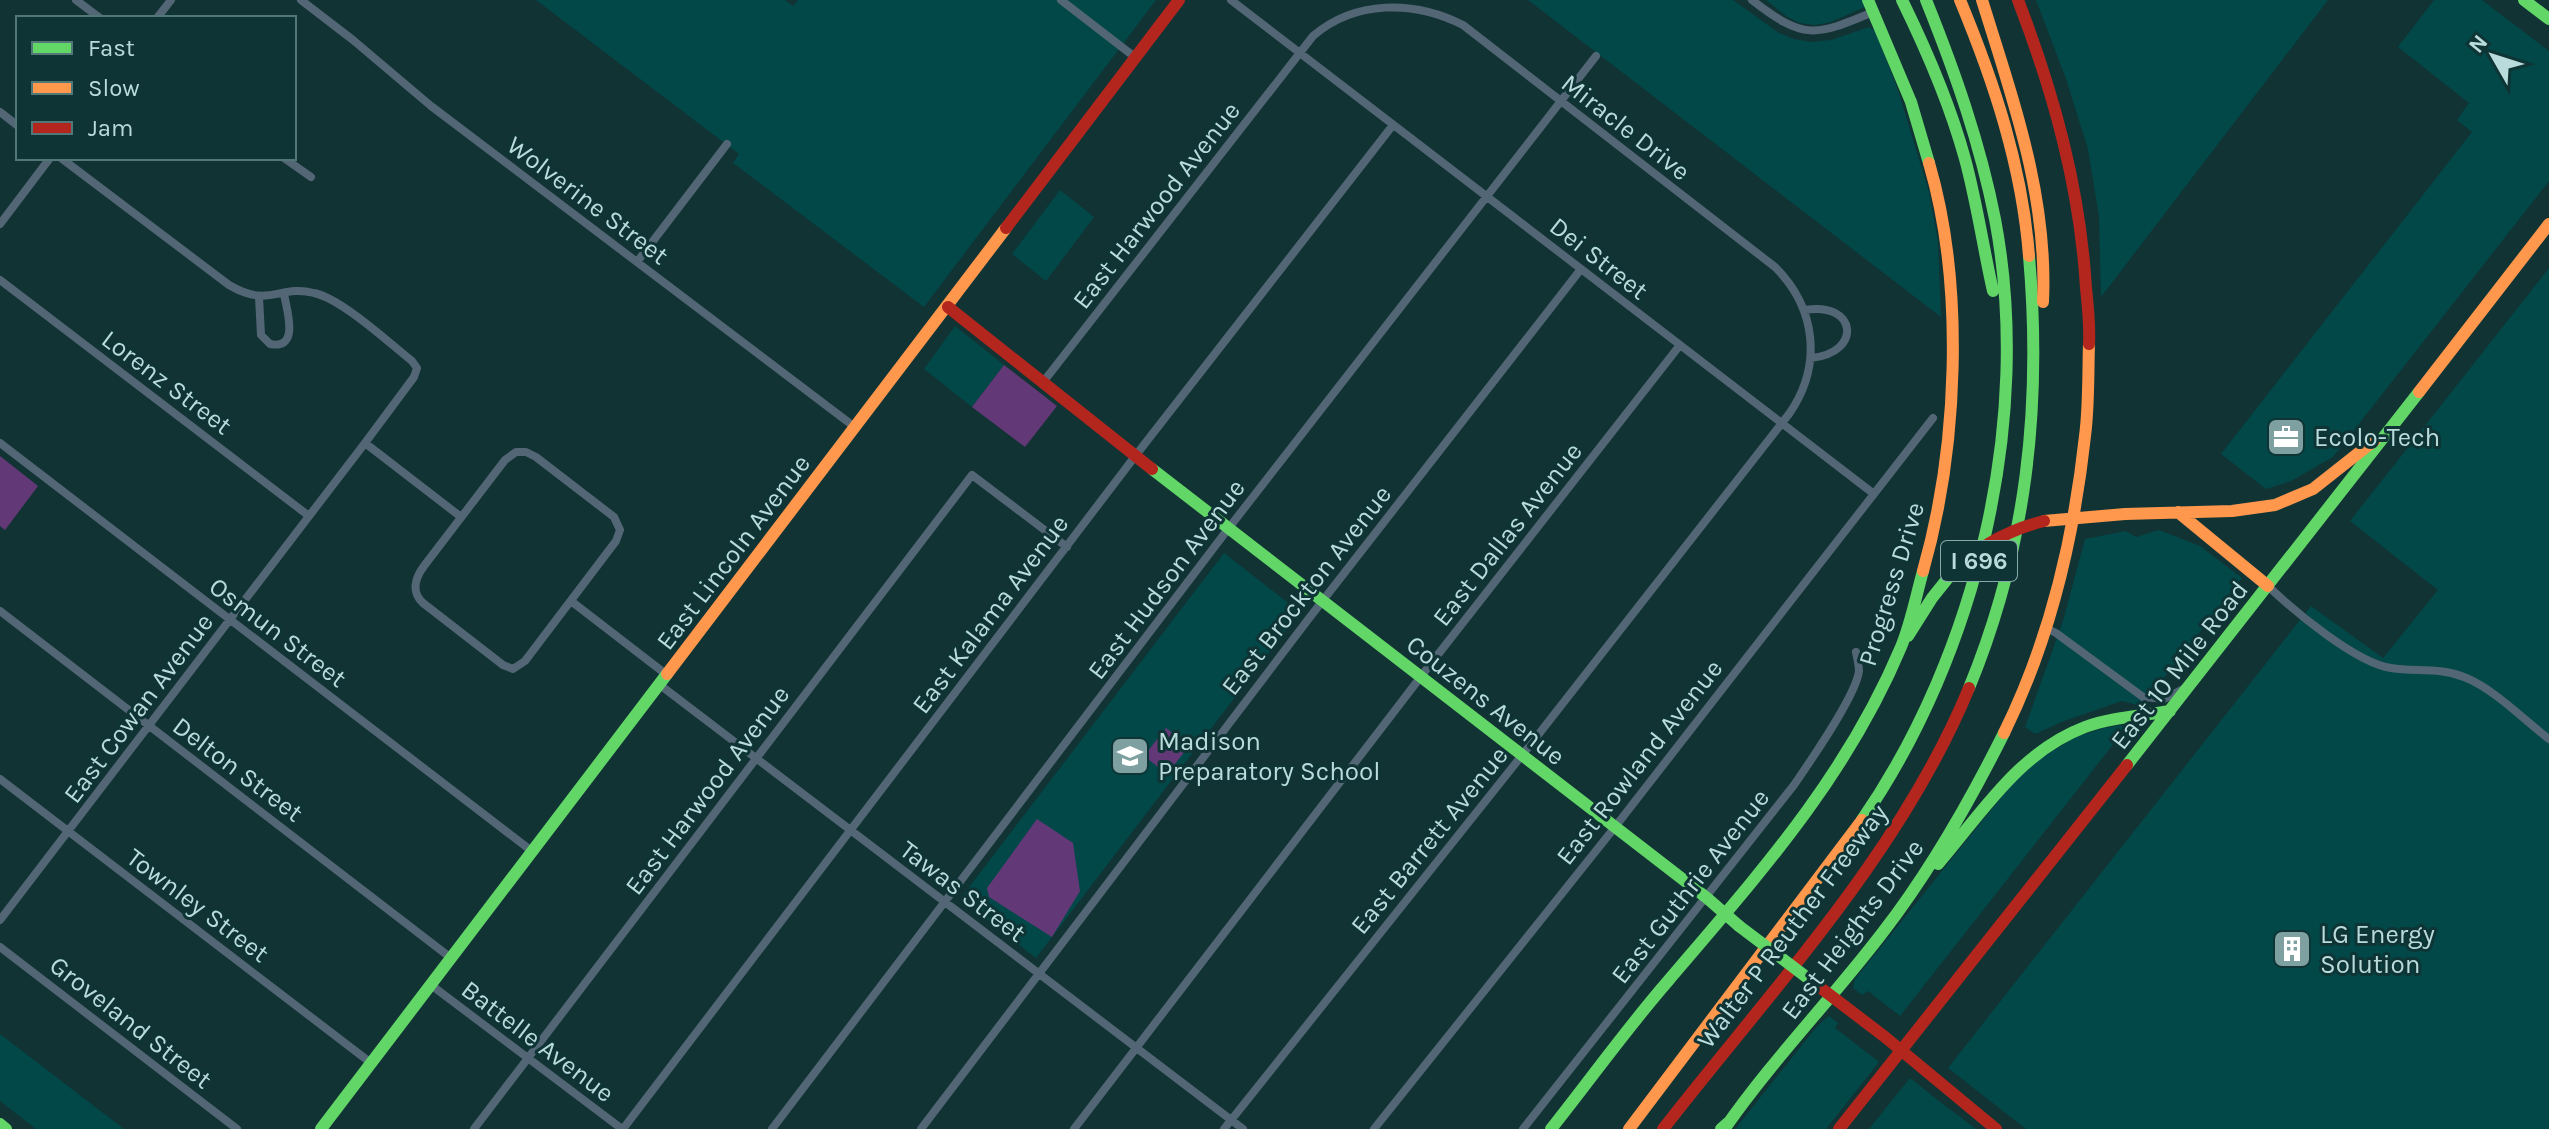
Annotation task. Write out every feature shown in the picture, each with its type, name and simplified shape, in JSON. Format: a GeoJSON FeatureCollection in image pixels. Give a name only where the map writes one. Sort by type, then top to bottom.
{"type":"FeatureCollection","features":[{"type":"Feature","properties":{"kind":"main road","name":"East Lincoln Avenue"},"geometry":{"type":"LineString","coordinates":[[321,1129],[1179,0]]}},
{"type":"Feature","properties":{"kind":"main road"},"geometry":{"type":"LineString","coordinates":[[1902,0],[1941,85],[1960,143],[1994,293],[2004,317]]}},
{"type":"Feature","properties":{"kind":"main road","name":"Walter P Reuther Freeway"},"geometry":{"type":"LineString","coordinates":[[1629,1129],[1686,1049],[1860,825],[1888,782],[1938,683],[1963,616],[1989,523],[2005,395],[2004,317],[1996,234],[1977,142],[1949,56],[1926,0]]}},
{"type":"Feature","properties":{"kind":"main road","name":"Walter P Reuther Freeway"},"geometry":{"type":"LineString","coordinates":[[1663,1129],[1877,857],[1914,800],[1956,720],[1990,638],[2018,540],[2032,449],[2037,351],[2032,266],[2013,152],[1983,53],[1960,0]]}},
{"type":"Feature","properties":{"kind":"main road"},"geometry":{"type":"LineString","coordinates":[[1982,0],[2020,127],[2038,207],[2046,277],[2037,351]]}},
{"type":"Feature","properties":{"kind":"main road","name":"East Heights Drive"},"geometry":{"type":"LineString","coordinates":[[1725,1126],[1915,890],[1997,751],[2046,628],[2074,517],[2084,453],[2090,351],[2085,261],[2065,143],[2038,51],[2018,0]]}},
{"type":"Feature","properties":{"kind":"main road"},"geometry":{"type":"LineString","coordinates":[[2524,0],[2549,19]]}},
{"type":"Feature","properties":{"kind":"main road","name":"Progress Drive"},"geometry":{"type":"LineString","coordinates":[[1551,1129],[1787,840],[1844,760],[1875,704],[1902,645],[1929,551],[1946,460],[1953,373],[1946,254],[1931,170],[1910,101],[1870,6]]}},
{"type":"Feature","properties":{"kind":"main road","name":"East 10 Mile Road"},"geometry":{"type":"LineString","coordinates":[[1839,1129],[2170,711],[2549,224]]}},
{"type":"Feature","properties":{"kind":"main road","name":"Couzens Avenue"},"geometry":{"type":"LineString","coordinates":[[948,307],[1228,529],[1831,995],[1996,1129]]}},
{"type":"Feature","properties":{"kind":"main road"},"geometry":{"type":"LineString","coordinates":[[1902,645],[1952,573],[1972,553],[2016,529],[2074,517],[2239,512],[2290,500],[2333,476],[2392,425]]}},
{"type":"Feature","properties":{"kind":"main road"},"geometry":{"type":"LineString","coordinates":[[2177,512],[2268,586]]}},
{"type":"Feature","properties":{"kind":"main road"},"geometry":{"type":"LineString","coordinates":[[1915,890],[2016,771],[2040,750],[2084,727],[2170,711]]}},
{"type":"Feature","properties":{"kind":"main road"},"geometry":{"type":"LineString","coordinates":[[0,1124],[6,1129]]}},
{"type":"Feature","properties":{"kind":"street"},"geometry":{"type":"LineString","coordinates":[[76,0],[97,16]]}},
{"type":"Feature","properties":{"kind":"street"},"geometry":{"type":"LineString","coordinates":[[159,16],[171,0]]}},
{"type":"Feature","properties":{"kind":"street","name":"Wolverine Street"},"geometry":{"type":"LineString","coordinates":[[301,0],[431,106],[856,428]]}},
{"type":"Feature","properties":{"kind":"street"},"geometry":{"type":"LineString","coordinates":[[1061,0],[1136,58]]}},
{"type":"Feature","properties":{"kind":"street","name":"Dei Street"},"geometry":{"type":"LineString","coordinates":[[1231,0],[1874,494]]}},
{"type":"Feature","properties":{"kind":"street","name":"Miracle Drive"},"geometry":{"type":"LineString","coordinates":[[1300,53],[1325,24],[1354,4],[1403,0],[1452,18],[1561,101],[1775,267],[1791,283],[1805,310],[1811,336],[1811,358],[1803,391],[1782,423]]}},
{"type":"Feature","properties":{"kind":"street"},"geometry":{"type":"LineString","coordinates":[[1752,0],[1784,24],[1811,32],[1836,28],[1870,6]]}},
{"type":"Feature","properties":{"kind":"street","name":"East Harwood Avenue"},"geometry":{"type":"LineString","coordinates":[[1044,381],[1300,53]]}},
{"type":"Feature","properties":{"kind":"street","name":"East Hudson Avenue"},"geometry":{"type":"LineString","coordinates":[[772,1129],[1228,529],[1596,56]]}},
{"type":"Feature","properties":{"kind":"street"},"geometry":{"type":"LineString","coordinates":[[0,112],[16,124]]}},
{"type":"Feature","properties":{"kind":"street","name":"East Kalama Avenue"},"geometry":{"type":"LineString","coordinates":[[622,1129],[1136,455],[1393,125]]}},
{"type":"Feature","properties":{"kind":"street"},"geometry":{"type":"LineString","coordinates":[[637,262],[727,144]]}},
{"type":"Feature","properties":{"kind":"street"},"geometry":{"type":"LineString","coordinates":[[0,224],[48,160]]}},
{"type":"Feature","properties":{"kind":"street"},"geometry":{"type":"LineString","coordinates":[[64,160],[229,285],[259,297],[306,291],[328,298],[415,364],[414,377],[365,443],[461,517]]}},
{"type":"Feature","properties":{"kind":"street"},"geometry":{"type":"LineString","coordinates":[[287,160],[311,177]]}},
{"type":"Feature","properties":{"kind":"street","name":"East Brockton Avenue"},"geometry":{"type":"LineString","coordinates":[[921,1129],[1322,601],[1581,269]]}},
{"type":"Feature","properties":{"kind":"street","name":"Lorenz Street"},"geometry":{"type":"LineString","coordinates":[[0,280],[309,516]]}},
{"type":"Feature","properties":{"kind":"street"},"geometry":{"type":"LineString","coordinates":[[259,297],[261,335],[270,344],[279,345],[286,341],[290,331],[284,294]]}},
{"type":"Feature","properties":{"kind":"street"},"geometry":{"type":"LineString","coordinates":[[1805,310],[1822,308],[1833,311],[1842,316],[1847,326],[1847,338],[1839,349],[1823,357],[1811,358]]}},
{"type":"Feature","properties":{"kind":"street","name":"East Dallas Avenue"},"geometry":{"type":"LineString","coordinates":[[1074,1129],[1680,345]]}},
{"type":"Feature","properties":{"kind":"street","name":"East Rowland Avenue"},"geometry":{"type":"LineString","coordinates":[[1374,1129],[1615,827],[1933,418]]}},
{"type":"Feature","properties":{"kind":"street","name":"East Barrett Avenue"},"geometry":{"type":"LineString","coordinates":[[1224,1129],[1522,756],[1782,423]]}},
{"type":"Feature","properties":{"kind":"street","name":"Osmun Street"},"geometry":{"type":"LineString","coordinates":[[0,443],[533,852]]}},
{"type":"Feature","properties":{"kind":"street","name":"East Cowan Avenue"},"geometry":{"type":"LineString","coordinates":[[0,920],[365,443]]}},
{"type":"Feature","properties":{"kind":"street"},"geometry":{"type":"LineString","coordinates":[[516,452],[531,453],[614,517],[620,527],[616,541],[571,601],[517,668],[506,667],[477,646],[423,603],[416,593],[417,576],[505,460],[516,452]]}},
{"type":"Feature","properties":{"kind":"street","name":"East Harwood Avenue"},"geometry":{"type":"LineString","coordinates":[[474,1129],[972,475],[1067,547]]}},
{"type":"Feature","properties":{"kind":"street"},"geometry":{"type":"LineString","coordinates":[[2268,586],[2367,661],[2389,668],[2439,669],[2466,677],[2549,739]]}},
{"type":"Feature","properties":{"kind":"street","name":"Tawas Street"},"geometry":{"type":"LineString","coordinates":[[571,601],[756,758],[1243,1129]]}},
{"type":"Feature","properties":{"kind":"street","name":"Delton Street"},"geometry":{"type":"LineString","coordinates":[[0,611],[451,958]]}},
{"type":"Feature","properties":{"kind":"street"},"geometry":{"type":"LineString","coordinates":[[2046,628],[2149,699],[2164,699],[2190,685]]}},
{"type":"Feature","properties":{"kind":"street","name":"East Guthrie Avenue"},"geometry":{"type":"LineString","coordinates":[[1523,1129],[1794,785],[1824,739],[1857,678],[1856,652]]}},
{"type":"Feature","properties":{"kind":"street","name":"Townley Street"},"geometry":{"type":"LineString","coordinates":[[0,779],[371,1063]]}},
{"type":"Feature","properties":{"kind":"street","name":"Groveland Street"},"geometry":{"type":"LineString","coordinates":[[0,947],[237,1129]]}},
{"type":"Feature","properties":{"kind":"street","name":"Battelle Avenue"},"geometry":{"type":"LineString","coordinates":[[431,985],[622,1129]]}},
{"type":"Feature","properties":{"kind":"shaded area"},"geometry":{"type":"Polygon","coordinates":[[[536,0],[785,0],[793,6],[798,0],[1156,0],[924,307],[733,163],[739,154],[536,0]]]}},
{"type":"Feature","properties":{"kind":"shaded area"},"geometry":{"type":"Polygon","coordinates":[[[1528,0],[1733,0],[1779,33],[1794,39],[1811,42],[1831,40],[1869,27],[1875,31],[1897,87],[1929,192],[1938,241],[1941,317],[1528,0]]]}},
{"type":"Feature","properties":{"kind":"shaded area"},"geometry":{"type":"Polygon","coordinates":[[[1766,0],[1862,0],[1865,7],[1831,22],[1815,25],[1800,23],[1786,16],[1766,0]]]}},
{"type":"Feature","properties":{"kind":"shaded area"},"geometry":{"type":"Polygon","coordinates":[[[2036,0],[2328,0],[2101,297],[2099,217],[2088,149],[2036,0]]]}},
{"type":"Feature","properties":{"kind":"shaded area"},"geometry":{"type":"Polygon","coordinates":[[[2434,0],[2482,0],[2549,51],[2549,181],[2333,457],[2291,481],[2266,489],[2221,454],[2472,132],[2457,120],[2469,103],[2398,47],[2434,0]]]}},
{"type":"Feature","properties":{"kind":"shaded area"},"geometry":{"type":"Polygon","coordinates":[[[1060,190],[1094,217],[1046,281],[1012,254],[1060,190]]]}},
{"type":"Feature","properties":{"kind":"shaded area"},"geometry":{"type":"Polygon","coordinates":[[[2549,268],[2549,1129],[2026,1129],[1948,1068],[2311,606],[2383,658],[2438,590],[2350,521],[2549,268]]]}},
{"type":"Feature","properties":{"kind":"shaded area"},"geometry":{"type":"Polygon","coordinates":[[[955,326],[1004,365],[972,407],[924,369],[955,326]]]}},
{"type":"Feature","properties":{"kind":"shaded area"},"geometry":{"type":"Polygon","coordinates":[[[1004,365],[1057,406],[1025,447],[972,407],[1004,365]]]}},
{"type":"Feature","properties":{"kind":"shaded area"},"geometry":{"type":"Polygon","coordinates":[[[0,456],[38,486],[5,530],[0,526],[0,456]]]}},
{"type":"Feature","properties":{"kind":"shaded area"},"geometry":{"type":"Polygon","coordinates":[[[2159,530],[2200,546],[2242,578],[2142,706],[2122,701],[2035,734],[2025,727],[2063,621],[2085,539],[2126,531],[2136,537],[2159,530]]]}},
{"type":"Feature","properties":{"kind":"shaded area","name":"Madison Preparatory School"},"geometry":{"type":"Polygon","coordinates":[[[1224,553],[1300,612],[1036,958],[960,899],[1224,553]]]}},
{"type":"Feature","properties":{"kind":"shaded area"},"geometry":{"type":"Polygon","coordinates":[[[2129,724],[1900,1016],[1868,991],[1862,995],[1853,988],[1855,979],[2016,779],[2035,762],[2075,737],[2129,724]]]}},
{"type":"Feature","properties":{"kind":"shaded area"},"geometry":{"type":"Polygon","coordinates":[[[1166,728],[1189,746],[1167,774],[1144,756],[1166,728]]]}},
{"type":"Feature","properties":{"kind":"shaded area"},"geometry":{"type":"Polygon","coordinates":[[[1037,819],[1073,843],[1080,891],[1052,937],[989,897],[987,888],[1037,819]]]}},
{"type":"Feature","properties":{"kind":"shaded area"},"geometry":{"type":"Polygon","coordinates":[[[1829,1016],[1838,1023],[1835,1028],[1879,1062],[1826,1129],[1735,1129],[1818,1025],[1829,1016]]]}},
{"type":"Feature","properties":{"kind":"shaded area"},"geometry":{"type":"Polygon","coordinates":[[[0,1034],[124,1129],[36,1129],[0,1101],[0,1034]]]}},
{"type":"Feature","properties":{"kind":"shaded area"},"geometry":{"type":"Polygon","coordinates":[[[1910,1078],[1939,1101],[1976,1129],[1869,1129],[1910,1078]]]}},
{"type":"Feature","properties":{"kind":"traffic: fast"},"geometry":{"type":"LineString","coordinates":[[1868,0],[1911,102],[1929,163]]}},
{"type":"Feature","properties":{"kind":"traffic: fast"},"geometry":{"type":"LineString","coordinates":[[1902,0],[1937,78],[1959,138],[1993,291]]}},
{"type":"Feature","properties":{"kind":"traffic: fast"},"geometry":{"type":"LineString","coordinates":[[1862,820],[1902,754],[1937,684],[1965,609],[1986,532],[2000,453],[2006,374],[2005,295],[1995,219],[1966,108],[1926,0]]}},
{"type":"Feature","properties":{"kind":"traffic: fast"},"geometry":{"type":"LineString","coordinates":[[2524,0],[2549,19]]}},
{"type":"Feature","properties":{"kind":"traffic: fast"},"geometry":{"type":"LineString","coordinates":[[1969,688],[2005,582],[2026,475],[2033,367],[2029,256]]}},
{"type":"Feature","properties":{"kind":"traffic: fast"},"geometry":{"type":"LineString","coordinates":[[2127,765],[2419,392]]}},
{"type":"Feature","properties":{"kind":"traffic: fast"},"geometry":{"type":"LineString","coordinates":[[1152,469],[1707,898],[1739,926]]}},
{"type":"Feature","properties":{"kind":"traffic: fast"},"geometry":{"type":"LineString","coordinates":[[1551,1129],[1638,1017],[1767,863],[1827,782],[1879,695],[1901,647],[1923,571]]}},
{"type":"Feature","properties":{"kind":"traffic: fast"},"geometry":{"type":"LineString","coordinates":[[1908,636],[1952,573]]}},
{"type":"Feature","properties":{"kind":"traffic: fast"},"geometry":{"type":"LineString","coordinates":[[321,1129],[667,674]]}},
{"type":"Feature","properties":{"kind":"traffic: fast"},"geometry":{"type":"LineString","coordinates":[[1938,864],[2003,786],[2040,752],[2085,727],[2170,711]]}},
{"type":"Feature","properties":{"kind":"traffic: fast"},"geometry":{"type":"LineString","coordinates":[[1725,1128],[1901,909],[1948,836],[2004,733]]}},
{"type":"Feature","properties":{"kind":"traffic: fast"},"geometry":{"type":"LineString","coordinates":[[1739,926],[1809,979]]}},
{"type":"Feature","properties":{"kind":"traffic: fast"},"geometry":{"type":"LineString","coordinates":[[1721,1129],[1730,1121]]}},
{"type":"Feature","properties":{"kind":"traffic: fast"},"geometry":{"type":"LineString","coordinates":[[0,1124],[6,1129]]}},
{"type":"Feature","properties":{"kind":"traffic: slow"},"geometry":{"type":"LineString","coordinates":[[1960,0],[2005,125],[2020,190],[2029,256]]}},
{"type":"Feature","properties":{"kind":"traffic: slow"},"geometry":{"type":"LineString","coordinates":[[1982,0],[2016,112],[2034,186],[2040,224],[2043,302]]}},
{"type":"Feature","properties":{"kind":"traffic: slow"},"geometry":{"type":"LineString","coordinates":[[1923,571],[1944,473],[1953,367],[1948,261],[1941,211],[1929,163]]}},
{"type":"Feature","properties":{"kind":"traffic: slow"},"geometry":{"type":"LineString","coordinates":[[2419,392],[2549,224]]}},
{"type":"Feature","properties":{"kind":"traffic: slow"},"geometry":{"type":"LineString","coordinates":[[667,674],[1006,228]]}},
{"type":"Feature","properties":{"kind":"traffic: slow"},"geometry":{"type":"LineString","coordinates":[[2004,733],[2047,626],[2066,550],[2086,425],[2089,344]]}},
{"type":"Feature","properties":{"kind":"traffic: slow"},"geometry":{"type":"LineString","coordinates":[[2044,521],[2125,514],[2232,511],[2275,505],[2313,489],[2375,440]]}},
{"type":"Feature","properties":{"kind":"traffic: slow"},"geometry":{"type":"LineString","coordinates":[[2178,512],[2268,586]]}},
{"type":"Feature","properties":{"kind":"traffic: slow"},"geometry":{"type":"LineString","coordinates":[[1629,1129],[1862,820]]}},
{"type":"Feature","properties":{"kind":"traffic: jam"},"geometry":{"type":"LineString","coordinates":[[1006,228],[1179,0]]}},
{"type":"Feature","properties":{"kind":"traffic: jam"},"geometry":{"type":"LineString","coordinates":[[2018,0],[2054,106],[2071,178],[2083,251],[2089,344]]}},
{"type":"Feature","properties":{"kind":"traffic: jam"},"geometry":{"type":"LineString","coordinates":[[948,307],[1152,469]]}},
{"type":"Feature","properties":{"kind":"traffic: jam"},"geometry":{"type":"LineString","coordinates":[[1952,573],[1994,540],[2044,521]]}},
{"type":"Feature","properties":{"kind":"traffic: jam"},"geometry":{"type":"LineString","coordinates":[[1663,1129],[1790,971],[1871,863],[1941,749],[1969,688]]}},
{"type":"Feature","properties":{"kind":"traffic: jam"},"geometry":{"type":"LineString","coordinates":[[1839,1129],[2127,765]]}},
{"type":"Feature","properties":{"kind":"traffic: jam"},"geometry":{"type":"LineString","coordinates":[[1809,979],[1996,1129]]}},
{"type":"Feature","properties":{"kind":"place","name":"Ecolo-Tech"},"geometry":{"type":"Point","coordinates":[2286,437]}},
{"type":"Feature","properties":{"kind":"place","name":"Madison Preparatory School"},"geometry":{"type":"Point","coordinates":[1130,756]}},
{"type":"Feature","properties":{"kind":"place","name":"LG Energy Solution"},"geometry":{"type":"Point","coordinates":[2292,949]}}]}
